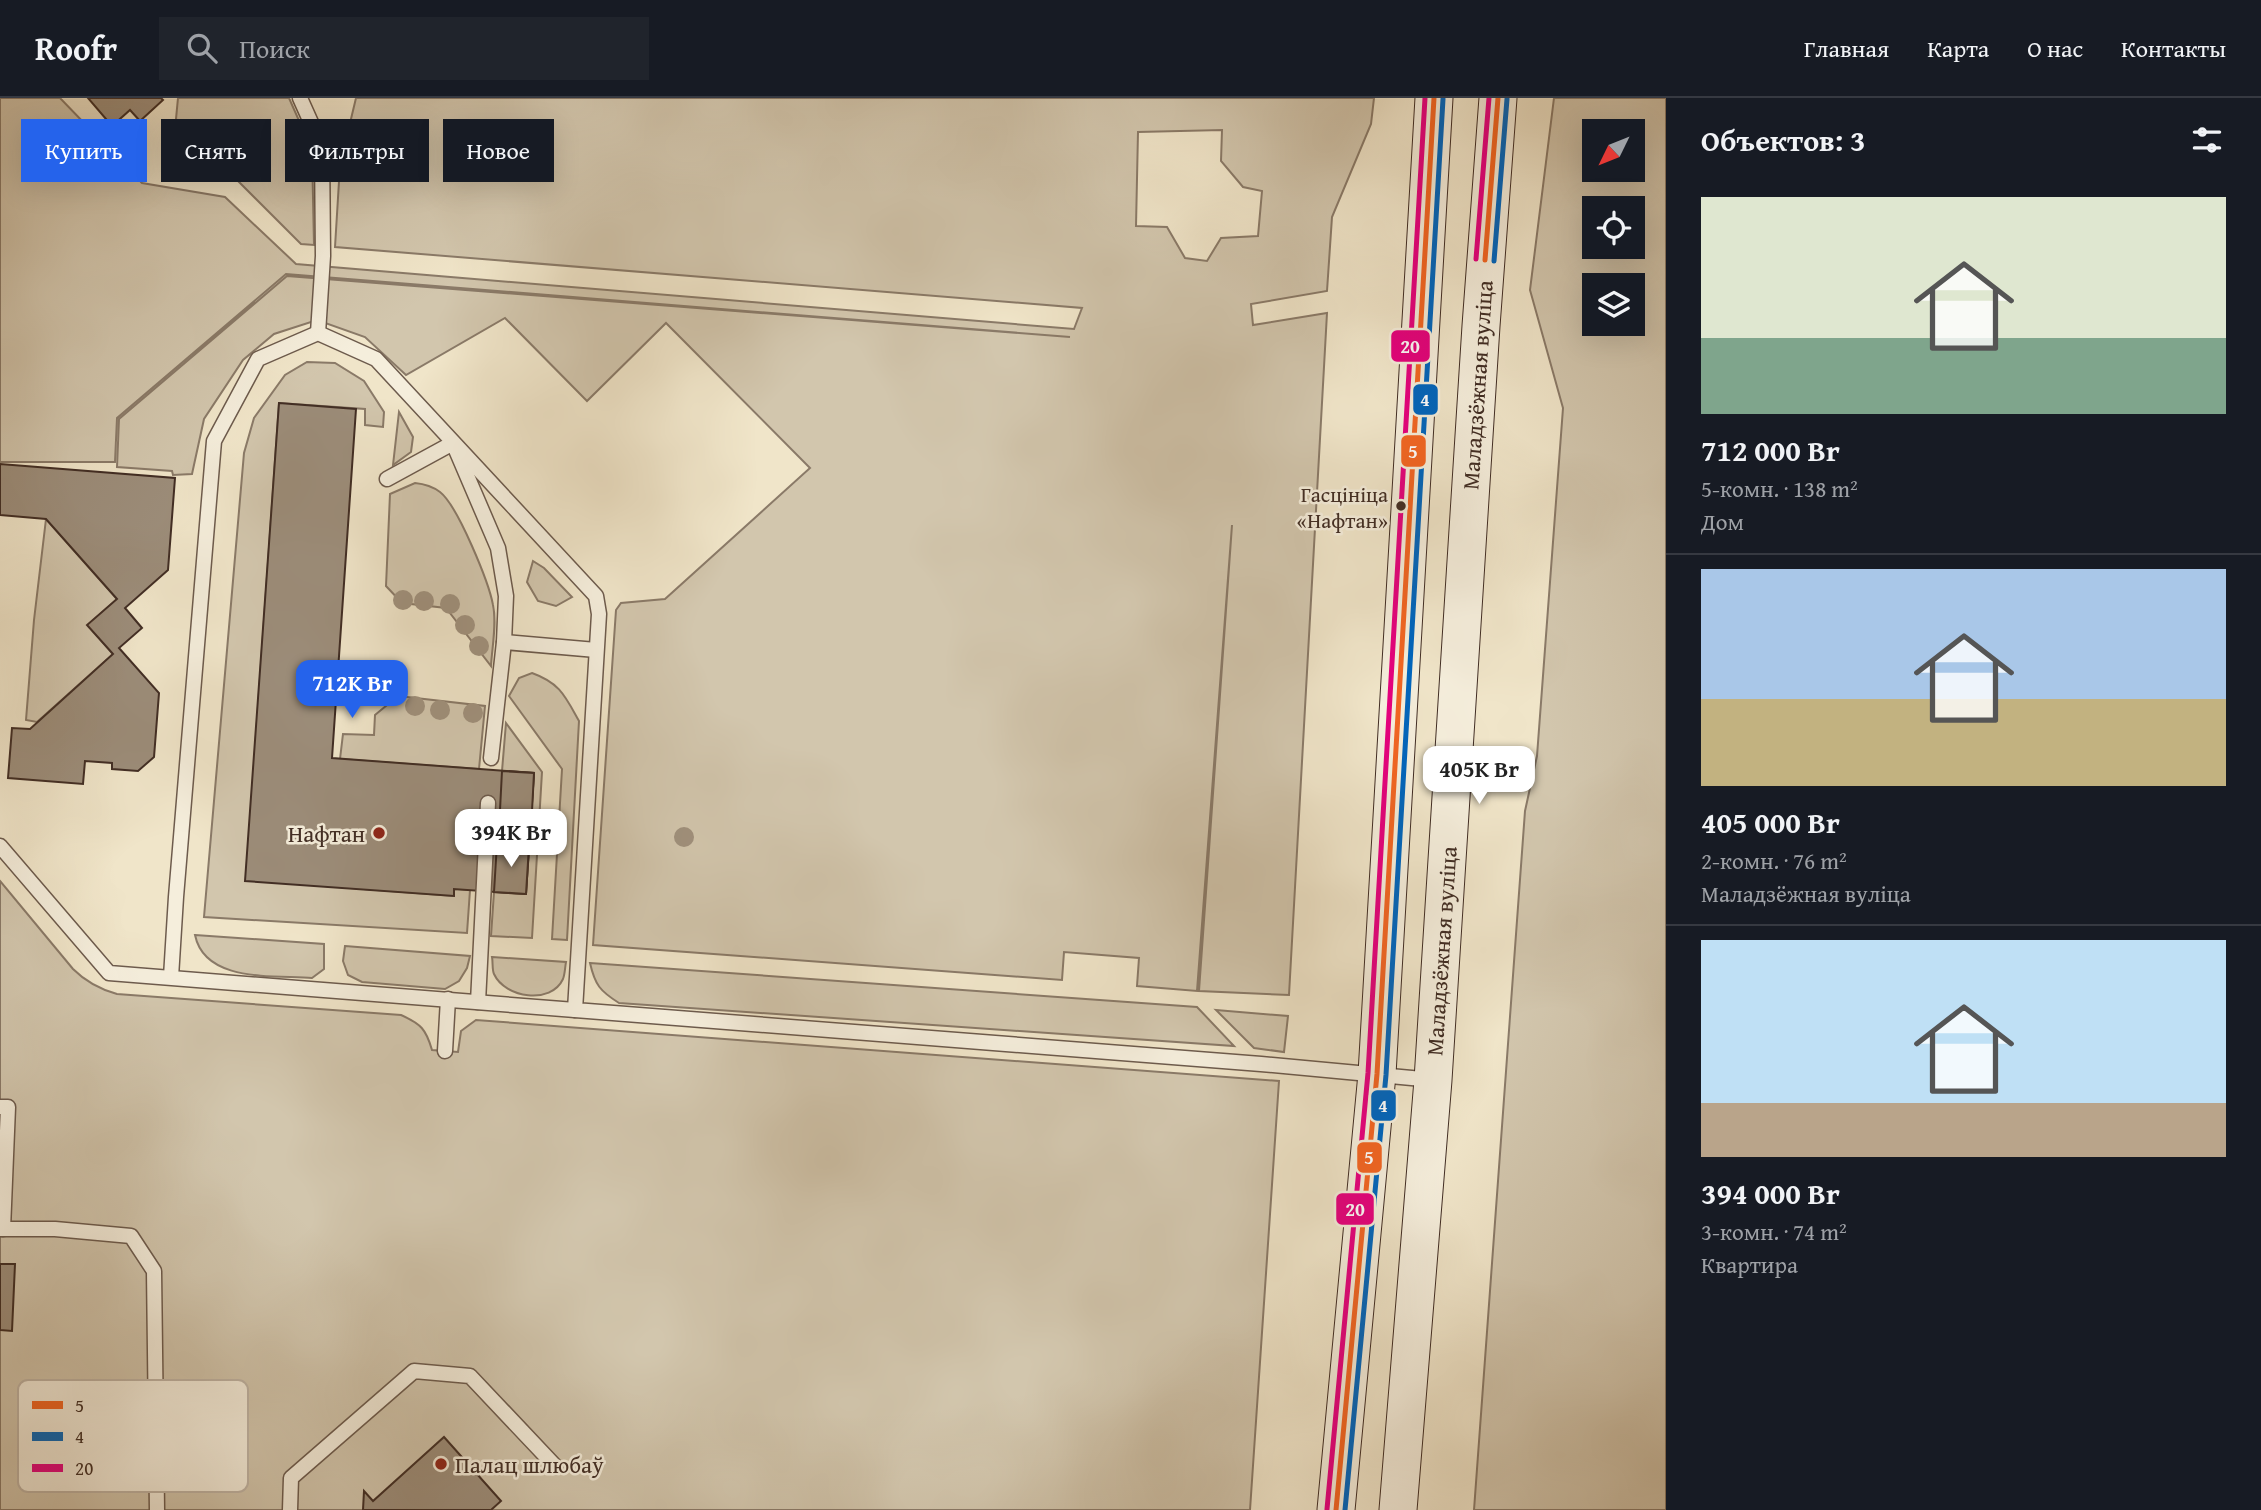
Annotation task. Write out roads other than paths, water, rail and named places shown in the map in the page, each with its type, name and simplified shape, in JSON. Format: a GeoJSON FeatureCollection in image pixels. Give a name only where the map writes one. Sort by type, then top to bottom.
{"type":"FeatureCollection","features":[{"type":"Feature","properties":{"kind":"main road"},"geometry":{"type":"LineString","coordinates":[[1336,1510],[1377,1074],[1434,98]]}},
{"type":"Feature","properties":{"kind":"main road","name":"Маладзёжная вуліца"},"geometry":{"type":"LineString","coordinates":[[1398,1510],[1433,1080],[1480,326],[1497,98]]}},
{"type":"Feature","properties":{"kind":"lane"},"geometry":{"type":"LineString","coordinates":[[300,98],[322,147],[323,256],[318,332]]}},
{"type":"Feature","properties":{"kind":"lane"},"geometry":{"type":"LineString","coordinates":[[171,978],[214,441],[258,359],[318,332],[376,359],[596,596],[599,614],[575,1010]]}},
{"type":"Feature","properties":{"kind":"lane"},"geometry":{"type":"LineString","coordinates":[[387,479],[453,443]]}},
{"type":"Feature","properties":{"kind":"lane"},"geometry":{"type":"LineString","coordinates":[[453,443],[498,548],[506,596],[504,642],[491,758]]}},
{"type":"Feature","properties":{"kind":"lane"},"geometry":{"type":"LineString","coordinates":[[504,642],[596,650]]}},
{"type":"Feature","properties":{"kind":"lane"},"geometry":{"type":"LineString","coordinates":[[478,1002],[488,803]]}},
{"type":"Feature","properties":{"kind":"lane"},"geometry":{"type":"LineString","coordinates":[[0,846],[109,973],[1433,1080]]}},
{"type":"Feature","properties":{"kind":"lane"},"geometry":{"type":"LineString","coordinates":[[444,1051],[448,999]]}},
{"type":"Feature","properties":{"kind":"lane"},"geometry":{"type":"LineString","coordinates":[[0,1107],[8,1107],[1,1229],[55,1229],[131,1236],[154,1271],[155,1380]]}},
{"type":"Feature","properties":{"kind":"lane"},"geometry":{"type":"LineString","coordinates":[[290,1510],[291,1478],[414,1371],[470,1376],[556,1467]]}},
{"type":"Feature","properties":{"kind":"lane"},"geometry":{"type":"LineString","coordinates":[[157,1492],[157,1510]]}},
{"type":"Feature","properties":{"kind":"place","name":"Гасцініца «Нафтан»"},"geometry":{"type":"Point","coordinates":[1401,506]}},
{"type":"Feature","properties":{"kind":"place","name":"Нафтан"},"geometry":{"type":"Point","coordinates":[379,833]}},
{"type":"Feature","properties":{"kind":"place","name":"Палац шлюбаў"},"geometry":{"type":"Point","coordinates":[441,1464]}}]}
